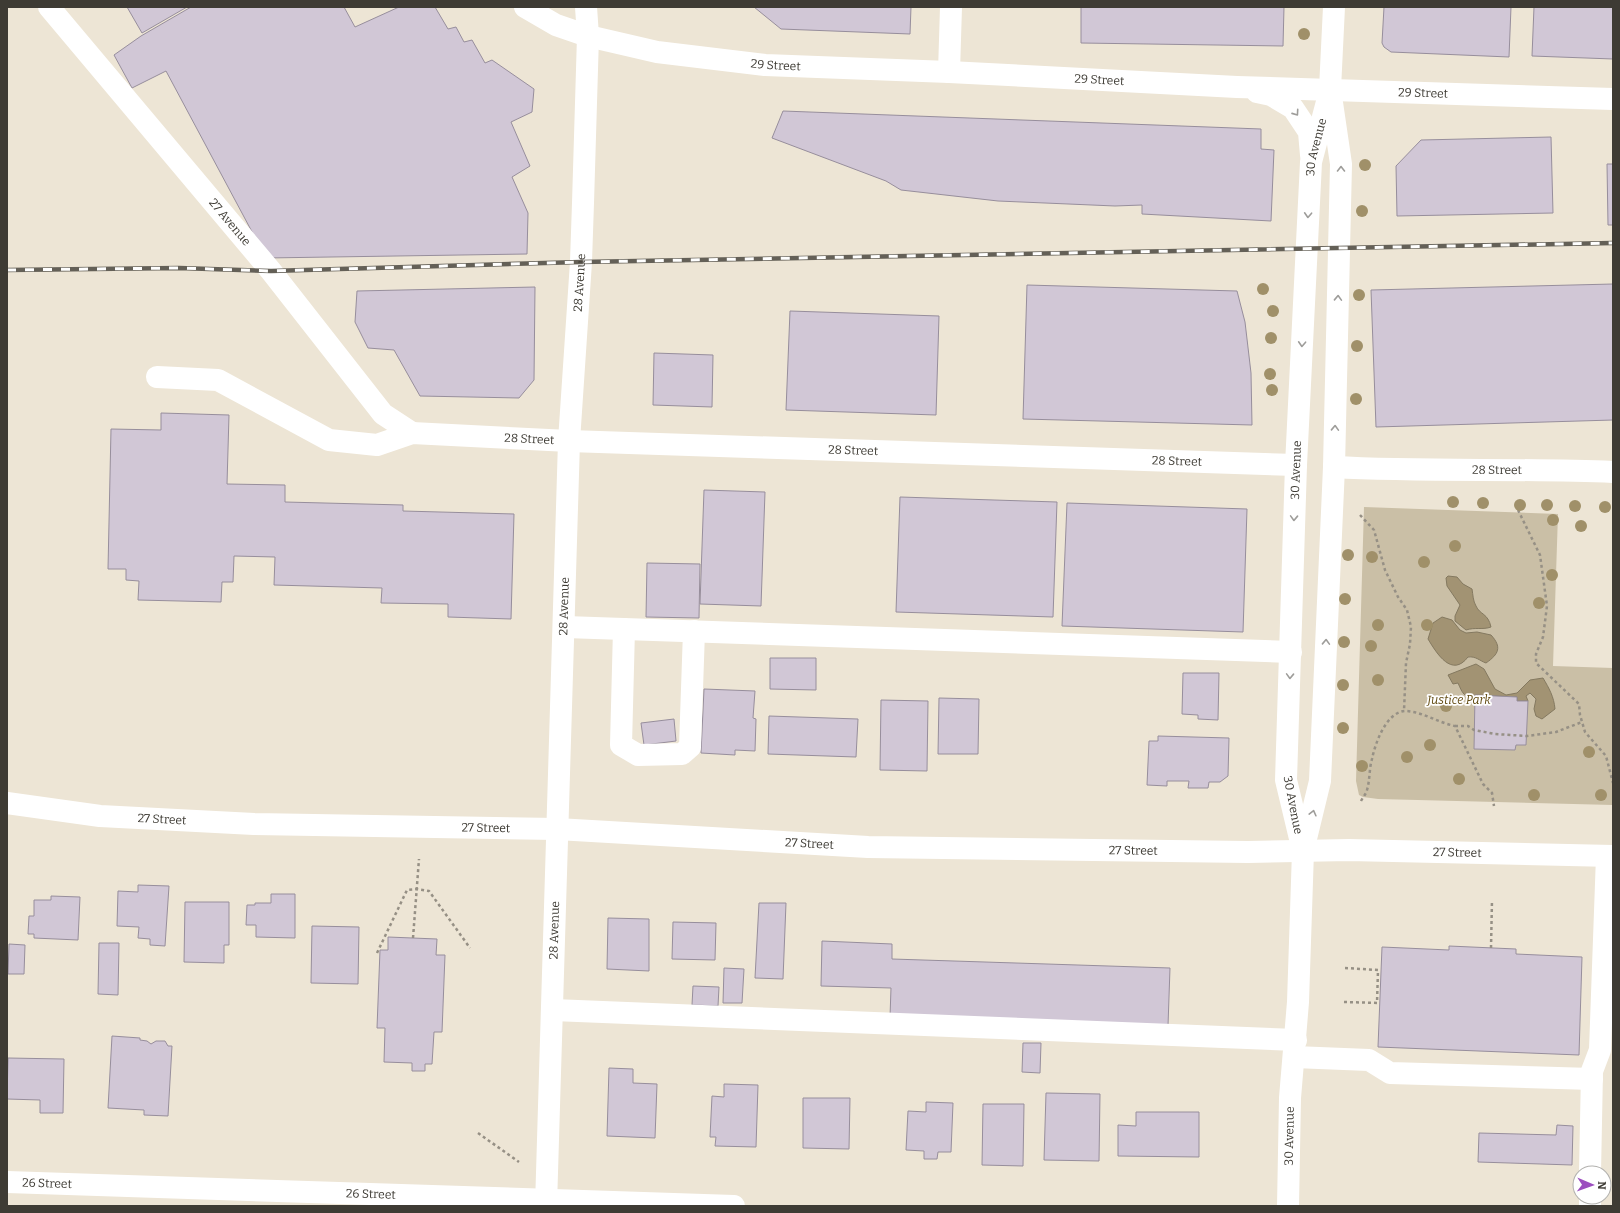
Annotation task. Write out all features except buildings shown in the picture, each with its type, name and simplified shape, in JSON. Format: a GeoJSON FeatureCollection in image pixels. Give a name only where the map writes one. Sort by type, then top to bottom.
{"type":"FeatureCollection","features":[{"type":"Feature","properties":{"kind":"street","name":"27 Avenue"},"geometry":{"type":"LineString","coordinates":[[49,7],[271,271],[383,414],[412,433]]}},
{"type":"Feature","properties":{"kind":"street","name":"29 Street"},"geometry":{"type":"LineString","coordinates":[[525,7],[556,25],[588,36],[657,52],[765,64],[1237,87],[1613,99]]}},
{"type":"Feature","properties":{"kind":"street","name":"28 Avenue"},"geometry":{"type":"LineString","coordinates":[[546,1203],[553,1010],[557,829],[565,627],[569,441],[581,262],[588,36],[586,7]]}},
{"type":"Feature","properties":{"kind":"street"},"geometry":{"type":"LineString","coordinates":[[949,72],[951,7]]}},
{"type":"Feature","properties":{"kind":"street","name":"30 Avenue"},"geometry":{"type":"LineString","coordinates":[[1288,1206],[1290,1098],[1295,1048],[1303,851],[1320,781],[1334,467],[1341,164],[1330,90],[1334,7]]}},
{"type":"Feature","properties":{"kind":"street"},"geometry":{"type":"LineString","coordinates":[[1237,87],[1271,95],[1293,108],[1309,132],[1312,162]]}},
{"type":"Feature","properties":{"kind":"street","name":"30 Avenue"},"geometry":{"type":"LineString","coordinates":[[1303,851],[1286,780],[1296,466],[1312,162],[1330,90]]}},
{"type":"Feature","properties":{"kind":"street"},"geometry":{"type":"LineString","coordinates":[[157,377],[218,380],[329,440],[377,445],[412,433]]}},
{"type":"Feature","properties":{"kind":"street","name":"28 Street"},"geometry":{"type":"LineString","coordinates":[[412,433],[569,441],[1296,466]]}},
{"type":"Feature","properties":{"kind":"street","name":"28 Street"},"geometry":{"type":"LineString","coordinates":[[1334,467],[1388,470],[1559,470],[1613,472]]}},
{"type":"Feature","properties":{"kind":"street"},"geometry":{"type":"LineString","coordinates":[[565,627],[1290,652]]}},
{"type":"Feature","properties":{"kind":"street"},"geometry":{"type":"LineString","coordinates":[[624,629],[621,745],[638,756],[682,754],[690,747],[694,631]]}},
{"type":"Feature","properties":{"kind":"street","name":"27 Street"},"geometry":{"type":"LineString","coordinates":[[7,803],[100,816],[254,824],[557,829],[868,847],[1303,851],[1348,850],[1610,856]]}},
{"type":"Feature","properties":{"kind":"street"},"geometry":{"type":"LineString","coordinates":[[1590,1165],[1592,1071],[1607,1050],[1610,856]]}},
{"type":"Feature","properties":{"kind":"street"},"geometry":{"type":"LineString","coordinates":[[553,1010],[1295,1048],[1369,1060],[1390,1073],[1592,1079]]}},
{"type":"Feature","properties":{"kind":"street","name":"26 Street"},"geometry":{"type":"LineString","coordinates":[[7,1182],[546,1203],[734,1206]]}},
{"type":"Feature","properties":{"kind":"path"},"geometry":{"type":"LineString","coordinates":[[1518,510],[1540,555],[1548,606],[1543,637],[1536,654],[1536,663],[1579,704],[1585,732],[1606,756],[1613,783]]}},
{"type":"Feature","properties":{"kind":"path"},"geometry":{"type":"LineString","coordinates":[[1360,514],[1374,530],[1385,570],[1406,610],[1411,627],[1410,644],[1406,663],[1404,711]]}},
{"type":"Feature","properties":{"kind":"path"},"geometry":{"type":"LineString","coordinates":[[1361,801],[1367,791],[1372,758],[1381,730],[1391,717],[1404,711],[1445,724],[1468,726],[1474,730],[1495,734],[1527,736],[1556,732],[1582,722]]}},
{"type":"Feature","properties":{"kind":"path"},"geometry":{"type":"LineString","coordinates":[[1455,726],[1483,784],[1492,793],[1494,806]]}},
{"type":"Feature","properties":{"kind":"path"},"geometry":{"type":"LineString","coordinates":[[412,938],[419,859]]}},
{"type":"Feature","properties":{"kind":"path"},"geometry":{"type":"LineString","coordinates":[[377,953],[407,890],[417,889],[429,891],[470,948]]}},
{"type":"Feature","properties":{"kind":"path"},"geometry":{"type":"LineString","coordinates":[[1491,948],[1492,900]]}},
{"type":"Feature","properties":{"kind":"path"},"geometry":{"type":"LineString","coordinates":[[1344,1002],[1378,1003],[1378,970],[1345,968]]}},
{"type":"Feature","properties":{"kind":"path"},"geometry":{"type":"LineString","coordinates":[[478,1132],[519,1162]]}},
{"type":"Feature","properties":{"kind":"green space","name":"Justice Park"},"geometry":{"type":"Polygon","coordinates":[[[1364,507],[1558,514],[1553,666],[1613,668],[1613,805],[1378,799],[1359,795],[1356,781],[1364,507]]]}},
{"type":"Feature","properties":{"kind":"shaded area"},"geometry":{"type":"Polygon","coordinates":[[[1448,576],[1457,577],[1463,584],[1472,589],[1475,604],[1488,619],[1491,627],[1466,630],[1455,621],[1455,616],[1460,605],[1447,586],[1446,578],[1448,576]]]}},
{"type":"Feature","properties":{"kind":"shaded area"},"geometry":{"type":"Polygon","coordinates":[[[1442,617],[1452,620],[1460,630],[1466,633],[1477,632],[1491,635],[1498,647],[1494,657],[1486,663],[1471,657],[1468,657],[1462,663],[1456,665],[1445,662],[1428,639],[1433,623],[1442,617]]]}},
{"type":"Feature","properties":{"kind":"shaded area"},"geometry":{"type":"Polygon","coordinates":[[[1476,664],[1484,669],[1495,689],[1506,695],[1517,693],[1530,680],[1543,678],[1554,700],[1555,709],[1542,719],[1536,716],[1534,709],[1536,699],[1530,693],[1526,696],[1528,701],[1517,701],[1517,697],[1475,695],[1475,699],[1466,696],[1462,692],[1458,683],[1453,684],[1448,675],[1476,664]]]}},
{"type":"Feature","properties":{"kind":"railway"},"geometry":{"type":"LineString","coordinates":[[7,270],[179,268],[271,271],[581,262],[1613,243]]}}]}
